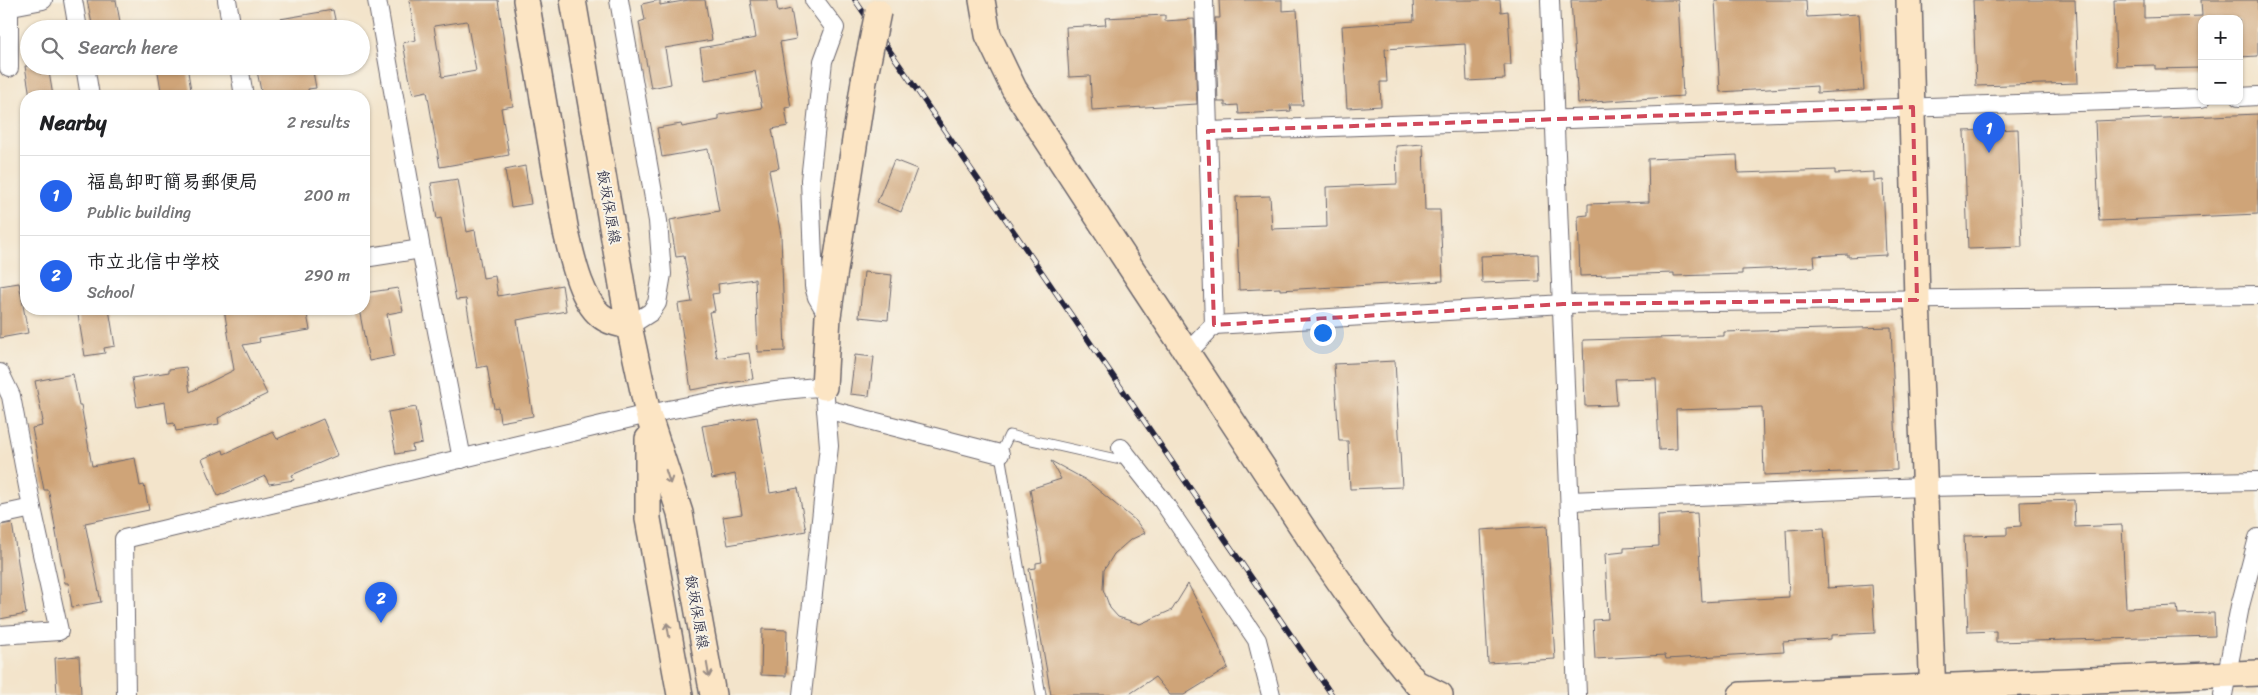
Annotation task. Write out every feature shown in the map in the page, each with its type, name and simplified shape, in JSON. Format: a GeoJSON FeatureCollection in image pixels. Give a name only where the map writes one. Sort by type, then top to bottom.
{"type":"FeatureCollection","features":[{"type":"Feature","properties":{"kind":"street"},"geometry":{"type":"LineString","coordinates":[[9,68],[5,4],[17,5],[43,0]]}},
{"type":"Feature","properties":{"kind":"street"},"geometry":{"type":"LineString","coordinates":[[74,0],[77,20]]}},
{"type":"Feature","properties":{"kind":"street"},"geometry":{"type":"LineString","coordinates":[[227,0],[230,20]]}},
{"type":"Feature","properties":{"kind":"street"},"geometry":{"type":"LineString","coordinates":[[377,0],[421,250],[462,459]]}},
{"type":"Feature","properties":{"kind":"street"},"geometry":{"type":"LineString","coordinates":[[526,0],[566,232],[574,263],[581,283],[600,315],[617,324],[629,326],[651,312],[657,303],[662,274],[658,221],[619,0]]}},
{"type":"Feature","properties":{"kind":"street","name":"飯坂保原線"},"geometry":{"type":"LineString","coordinates":[[573,0],[629,326],[648,414],[680,514],[713,695]]}},
{"type":"Feature","properties":{"kind":"street"},"geometry":{"type":"LineString","coordinates":[[814,0],[835,28],[823,61],[810,180],[814,286],[817,297],[828,316]]}},
{"type":"Feature","properties":{"kind":"street"},"geometry":{"type":"LineString","coordinates":[[982,0],[988,35],[1014,89],[1187,353],[1374,632],[1416,683],[1440,695]]}},
{"type":"Feature","properties":{"kind":"street"},"geometry":{"type":"LineString","coordinates":[[1204,0],[1214,325]]}},
{"type":"Feature","properties":{"kind":"street"},"geometry":{"type":"LineString","coordinates":[[1550,0],[1577,695]]}},
{"type":"Feature","properties":{"kind":"street"},"geometry":{"type":"LineString","coordinates":[[1909,0],[1917,300],[1932,690]]}},
{"type":"Feature","properties":{"kind":"street"},"geometry":{"type":"LineString","coordinates":[[802,695],[829,446],[825,398],[828,316],[864,81],[879,6]]}},
{"type":"Feature","properties":{"kind":"street"},"geometry":{"type":"LineString","coordinates":[[86,75],[89,90]]}},
{"type":"Feature","properties":{"kind":"street"},"geometry":{"type":"LineString","coordinates":[[240,75],[243,90]]}},
{"type":"Feature","properties":{"kind":"street"},"geometry":{"type":"LineString","coordinates":[[2243,97],[2258,96]]}},
{"type":"Feature","properties":{"kind":"street"},"geometry":{"type":"LineString","coordinates":[[1208,131],[1555,121],[2198,98]]}},
{"type":"Feature","properties":{"kind":"street"},"geometry":{"type":"LineString","coordinates":[[370,257],[421,250]]}},
{"type":"Feature","properties":{"kind":"street"},"geometry":{"type":"LineString","coordinates":[[1187,353],[1214,325],[1563,304],[2258,295]]}},
{"type":"Feature","properties":{"kind":"street"},"geometry":{"type":"LineString","coordinates":[[0,373],[59,631],[0,634]]}},
{"type":"Feature","properties":{"kind":"street"},"geometry":{"type":"LineString","coordinates":[[126,695],[124,539],[648,414],[723,399],[825,398],[1000,454]]}},
{"type":"Feature","properties":{"kind":"street","name":"飯坂保原線"},"geometry":{"type":"LineString","coordinates":[[648,414],[648,519],[680,695]]}},
{"type":"Feature","properties":{"kind":"street"},"geometry":{"type":"LineString","coordinates":[[1125,452],[1162,500],[1257,640],[1271,695]]}},
{"type":"Feature","properties":{"kind":"street"},"geometry":{"type":"LineString","coordinates":[[1570,501],[1924,487],[2258,481]]}},
{"type":"Feature","properties":{"kind":"street"},"geometry":{"type":"LineString","coordinates":[[0,515],[32,508]]}},
{"type":"Feature","properties":{"kind":"street"},"geometry":{"type":"LineString","coordinates":[[2224,685],[2240,606],[2258,538]]}},
{"type":"Feature","properties":{"kind":"street"},"geometry":{"type":"LineString","coordinates":[[1741,695],[2224,685],[2258,673]]}},
{"type":"Feature","properties":{"kind":"lane"},"geometry":{"type":"LineString","coordinates":[[1041,695],[1000,454],[1009,435],[1116,459],[1125,452]]}},
{"type":"Feature","properties":{"kind":"highlighted area"},"geometry":{"type":"Polygon","coordinates":[[[1913,107],[1917,300],[1563,304],[1214,325],[1208,131],[1913,107]]]}},
{"type":"Feature","properties":{"kind":"building"},"geometry":{"type":"Polygon","coordinates":[[[87,0],[116,0],[120,20],[91,20],[87,0]]]}},
{"type":"Feature","properties":{"kind":"building"},"geometry":{"type":"Polygon","coordinates":[[[409,0],[498,0],[513,106],[501,108],[509,155],[440,167],[427,91],[413,94],[409,76],[403,43],[416,40],[409,0]],[[467,21],[434,26],[442,77],[476,71],[467,21]]]}},
{"type":"Feature","properties":{"kind":"building"},"geometry":{"type":"Polygon","coordinates":[[[660,0],[660,5],[689,0],[705,0],[712,40],[665,48],[671,84],[651,88],[639,22],[645,20],[642,4],[660,0]]]}},
{"type":"Feature","properties":{"kind":"building"},"geometry":{"type":"Polygon","coordinates":[[[750,0],[776,0],[778,12],[791,9],[796,39],[780,42],[791,107],[785,108],[788,126],[772,129],[779,168],[769,170],[781,235],[785,351],[758,352],[755,279],[718,284],[719,293],[712,294],[715,311],[709,312],[717,358],[749,353],[753,379],[691,390],[678,304],[692,302],[684,256],[676,257],[670,220],[719,211],[708,149],[662,157],[657,128],[681,124],[682,127],[719,120],[719,115],[762,108],[755,71],[705,80],[700,48],[756,38],[750,0]]]}},
{"type":"Feature","properties":{"kind":"building"},"geometry":{"type":"Polygon","coordinates":[[[1219,0],[1282,0],[1282,11],[1297,10],[1303,105],[1290,105],[1291,111],[1239,114],[1238,105],[1225,106],[1225,102],[1218,102],[1215,18],[1220,18],[1219,0]]]}},
{"type":"Feature","properties":{"kind":"building"},"geometry":{"type":"Polygon","coordinates":[[[1413,0],[1500,0],[1501,12],[1508,11],[1511,65],[1504,65],[1505,79],[1467,81],[1465,44],[1385,49],[1387,82],[1380,82],[1381,106],[1347,108],[1342,26],[1414,21],[1413,0]]]}},
{"type":"Feature","properties":{"kind":"building"},"geometry":{"type":"Polygon","coordinates":[[[1571,0],[1678,0],[1683,96],[1578,103],[1571,0]]]}},
{"type":"Feature","properties":{"kind":"building"},"geometry":{"type":"Polygon","coordinates":[[[1715,0],[1806,0],[1807,17],[1859,14],[1864,90],[1817,93],[1817,86],[1720,92],[1715,0]]]}},
{"type":"Feature","properties":{"kind":"building"},"geometry":{"type":"Polygon","coordinates":[[[1973,0],[2075,0],[2078,83],[1976,86],[1973,0]]]}},
{"type":"Feature","properties":{"kind":"building"},"geometry":{"type":"Polygon","coordinates":[[[2114,0],[2144,0],[2144,18],[2198,16],[2198,68],[2155,69],[2155,65],[2116,66],[2114,0]]]}},
{"type":"Feature","properties":{"kind":"building"},"geometry":{"type":"Polygon","coordinates":[[[2201,0],[2258,0],[2258,56],[2243,57],[2243,15],[2202,15],[2201,0]]]}},
{"type":"Feature","properties":{"kind":"building"},"geometry":{"type":"Polygon","coordinates":[[[333,10],[335,20],[280,20],[333,10]]]}},
{"type":"Feature","properties":{"kind":"building"},"geometry":{"type":"Polygon","coordinates":[[[1165,15],[1165,21],[1194,19],[1197,104],[1092,110],[1090,76],[1069,77],[1066,27],[1106,25],[1105,18],[1165,15]]]}},
{"type":"Feature","properties":{"kind":"building"},"geometry":{"type":"Polygon","coordinates":[[[26,75],[50,75],[52,90],[29,90],[26,75]]]}},
{"type":"Feature","properties":{"kind":"building"},"geometry":{"type":"Polygon","coordinates":[[[158,75],[188,75],[191,90],[161,90],[158,75]]]}},
{"type":"Feature","properties":{"kind":"building"},"geometry":{"type":"Polygon","coordinates":[[[258,75],[314,75],[316,88],[308,90],[261,90],[258,75]]]}},
{"type":"Feature","properties":{"kind":"building"},"geometry":{"type":"Polygon","coordinates":[[[2258,114],[2258,214],[2099,221],[2095,121],[2258,114]]]}},
{"type":"Feature","properties":{"kind":"building"},"geometry":{"type":"Polygon","coordinates":[[[2018,129],[2022,247],[1968,249],[1964,131],[2018,129]]]}},
{"type":"Feature","properties":{"kind":"building"},"geometry":{"type":"Polygon","coordinates":[[[1423,144],[1425,210],[1440,210],[1443,281],[1280,290],[1280,288],[1239,290],[1236,197],[1270,196],[1272,229],[1327,227],[1326,187],[1397,184],[1396,146],[1423,144]]]}},
{"type":"Feature","properties":{"kind":"building"},"geometry":{"type":"Polygon","coordinates":[[[1737,155],[1738,173],[1835,170],[1835,174],[1874,172],[1874,181],[1883,180],[1886,255],[1848,257],[1848,254],[1814,256],[1815,267],[1742,270],[1742,274],[1674,276],[1674,273],[1580,276],[1578,216],[1588,215],[1588,204],[1649,202],[1648,159],[1737,155]]]}},
{"type":"Feature","properties":{"kind":"building"},"geometry":{"type":"Polygon","coordinates":[[[894,160],[917,169],[901,212],[877,202],[894,160]]]}},
{"type":"Feature","properties":{"kind":"building"},"geometry":{"type":"Polygon","coordinates":[[[525,166],[531,204],[511,207],[505,170],[525,166]]]}},
{"type":"Feature","properties":{"kind":"building"},"geometry":{"type":"Polygon","coordinates":[[[458,179],[467,232],[475,230],[483,278],[495,276],[498,296],[562,285],[566,311],[517,320],[533,416],[500,422],[498,407],[494,408],[487,366],[477,368],[466,299],[456,300],[441,218],[437,219],[431,183],[458,179]]]}},
{"type":"Feature","properties":{"kind":"building"},"geometry":{"type":"Polygon","coordinates":[[[1538,254],[1539,281],[1482,283],[1481,256],[1538,254]]]}},
{"type":"Feature","properties":{"kind":"building"},"geometry":{"type":"Polygon","coordinates":[[[864,272],[892,275],[888,320],[859,317],[864,272]]]}},
{"type":"Feature","properties":{"kind":"building"},"geometry":{"type":"Polygon","coordinates":[[[19,283],[20,315],[25,315],[28,333],[0,338],[0,286],[19,283]]]}},
{"type":"Feature","properties":{"kind":"building"},"geometry":{"type":"Polygon","coordinates":[[[398,288],[403,311],[387,314],[394,356],[369,361],[360,315],[370,315],[370,292],[398,288]]]}},
{"type":"Feature","properties":{"kind":"building"},"geometry":{"type":"Polygon","coordinates":[[[78,315],[110,315],[115,346],[104,348],[105,353],[85,356],[78,315]]]}},
{"type":"Feature","properties":{"kind":"building"},"geometry":{"type":"Polygon","coordinates":[[[225,315],[307,315],[310,330],[259,338],[260,342],[243,345],[267,394],[218,418],[219,424],[176,431],[174,423],[168,424],[165,402],[137,407],[132,378],[169,372],[169,369],[186,367],[190,392],[234,370],[225,315]]]}},
{"type":"Feature","properties":{"kind":"building"},"geometry":{"type":"Polygon","coordinates":[[[1891,327],[1897,470],[1764,475],[1762,407],[1676,410],[1677,449],[1659,450],[1656,378],[1615,379],[1617,405],[1585,406],[1583,340],[1724,336],[1724,332],[1891,327]]]}},
{"type":"Feature","properties":{"kind":"building"},"geometry":{"type":"Polygon","coordinates":[[[855,355],[874,357],[869,396],[850,394],[855,355]]]}},
{"type":"Feature","properties":{"kind":"building"},"geometry":{"type":"Polygon","coordinates":[[[1395,361],[1402,487],[1350,489],[1348,441],[1339,441],[1334,364],[1395,361]]]}},
{"type":"Feature","properties":{"kind":"building"},"geometry":{"type":"Polygon","coordinates":[[[73,374],[79,405],[81,405],[92,466],[135,458],[140,486],[144,485],[149,510],[85,523],[101,602],[72,607],[68,583],[65,583],[49,493],[48,490],[44,490],[32,428],[42,426],[41,421],[43,421],[35,381],[73,374]]]}},
{"type":"Feature","properties":{"kind":"building"},"geometry":{"type":"Polygon","coordinates":[[[416,407],[422,443],[412,445],[413,451],[396,454],[388,412],[416,407]]]}},
{"type":"Feature","properties":{"kind":"building"},"geometry":{"type":"Polygon","coordinates":[[[757,417],[770,493],[798,488],[806,531],[728,545],[723,517],[742,514],[735,474],[712,479],[702,426],[757,417]]]}},
{"type":"Feature","properties":{"kind":"building"},"geometry":{"type":"Polygon","coordinates":[[[323,419],[338,455],[292,475],[294,480],[269,484],[265,476],[218,496],[202,459],[223,450],[224,454],[273,432],[277,439],[323,419]]]}},
{"type":"Feature","properties":{"kind":"building"},"geometry":{"type":"Polygon","coordinates":[[[1051,461],[1086,480],[1136,521],[1145,533],[1130,540],[1114,554],[1104,570],[1103,589],[1110,608],[1118,617],[1140,624],[1172,610],[1188,584],[1211,628],[1228,668],[1184,695],[1170,695],[1155,677],[1128,695],[1051,695],[1029,569],[1036,568],[1036,563],[1042,562],[1030,489],[1061,479],[1051,461]]]}},
{"type":"Feature","properties":{"kind":"building"},"geometry":{"type":"Polygon","coordinates":[[[2074,500],[2075,527],[2122,525],[2126,608],[2177,606],[2178,614],[2214,613],[2215,636],[1996,642],[1996,631],[1968,632],[1964,536],[2007,535],[2007,527],[2021,526],[2020,502],[2074,500]]]}},
{"type":"Feature","properties":{"kind":"building"},"geometry":{"type":"Polygon","coordinates":[[[1697,513],[1702,602],[1789,597],[1786,530],[1824,528],[1828,588],[1872,585],[1875,633],[1831,635],[1831,639],[1783,642],[1784,652],[1666,659],[1665,655],[1595,659],[1593,620],[1608,619],[1605,554],[1624,552],[1624,548],[1659,546],[1658,515],[1697,513]]]}},
{"type":"Feature","properties":{"kind":"building"},"geometry":{"type":"Polygon","coordinates":[[[12,523],[26,614],[0,619],[0,525],[12,523]]]}},
{"type":"Feature","properties":{"kind":"building"},"geometry":{"type":"Polygon","coordinates":[[[1547,526],[1555,659],[1488,663],[1481,530],[1547,526]]]}},
{"type":"Feature","properties":{"kind":"building"},"geometry":{"type":"Polygon","coordinates":[[[762,629],[787,630],[786,676],[761,675],[762,629]]]}},
{"type":"Feature","properties":{"kind":"building"},"geometry":{"type":"Polygon","coordinates":[[[79,656],[81,694],[57,695],[55,658],[79,656]]]}},
{"type":"Feature","properties":{"kind":"railway"},"geometry":{"type":"LineString","coordinates":[[855,0],[1332,695]]}},
{"type":"Feature","properties":{"kind":"place","name":"福島卸町簡易郵便局"},"geometry":{"type":"Point","coordinates":[1989,153]}},
{"type":"Feature","properties":{"kind":"place","name":"市立北信中学校"},"geometry":{"type":"Point","coordinates":[381,623]}}]}
